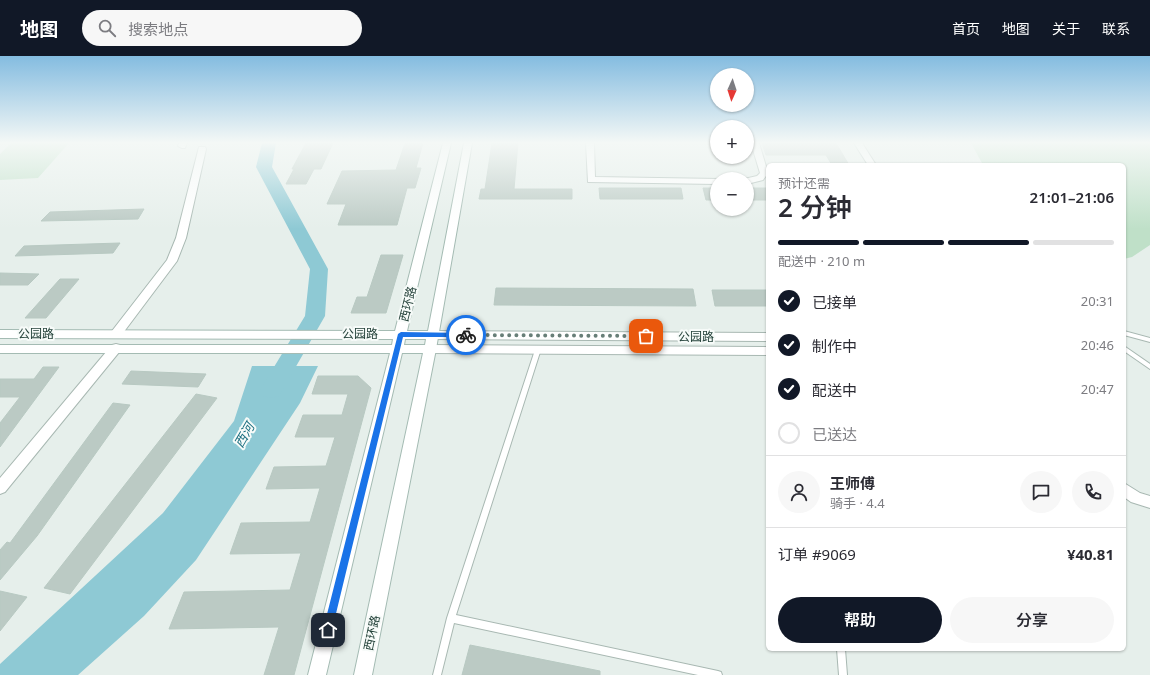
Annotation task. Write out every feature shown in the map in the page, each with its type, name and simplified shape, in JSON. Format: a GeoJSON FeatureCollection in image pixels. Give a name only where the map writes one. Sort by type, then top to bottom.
{"type":"FeatureCollection","features":[{"type":"Feature","properties":{"kind":"street"},"geometry":{"type":"LineString","coordinates":[[116,334],[172,261],[180,238],[196,172]]}},
{"type":"Feature","properties":{"kind":"street","name":"西环路"},"geometry":{"type":"LineString","coordinates":[[317,675],[440,172]]}},
{"type":"Feature","properties":{"kind":"street","name":"西环路"},"geometry":{"type":"LineString","coordinates":[[363,675],[431,342],[463,172]]}},
{"type":"Feature","properties":{"kind":"street"},"geometry":{"type":"LineString","coordinates":[[591,172],[591,180],[710,181]]}},
{"type":"Feature","properties":{"kind":"street"},"geometry":{"type":"LineString","coordinates":[[754,180],[760,178],[764,172]]}},
{"type":"Feature","properties":{"kind":"street","name":"公园路"},"geometry":{"type":"LineString","coordinates":[[0,334],[337,334],[399,341],[538,349],[766,351]]}},
{"type":"Feature","properties":{"kind":"street","name":"公园路"},"geometry":{"type":"LineString","coordinates":[[431,342],[766,338]]}},
{"type":"Feature","properties":{"kind":"street","name":"公园路"},"geometry":{"type":"LineString","coordinates":[[0,349],[330,348],[399,341]]}},
{"type":"Feature","properties":{"kind":"street"},"geometry":{"type":"LineString","coordinates":[[0,488],[116,348]]}},
{"type":"Feature","properties":{"kind":"street"},"geometry":{"type":"LineString","coordinates":[[1126,490],[1136,498],[1150,502]]}},
{"type":"Feature","properties":{"kind":"lane"},"geometry":{"type":"LineString","coordinates":[[1126,334],[1150,340]]}},
{"type":"Feature","properties":{"kind":"lane"},"geometry":{"type":"LineString","coordinates":[[436,675],[452,618],[538,349]]}},
{"type":"Feature","properties":{"kind":"lane"},"geometry":{"type":"LineString","coordinates":[[1126,349],[1150,367]]}},
{"type":"Feature","properties":{"kind":"lane"},"geometry":{"type":"LineString","coordinates":[[452,618],[718,675]]}},
{"type":"Feature","properties":{"kind":"lane"},"geometry":{"type":"LineString","coordinates":[[841,651],[843,675]]}},
{"type":"Feature","properties":{"kind":"green space"},"geometry":{"type":"Polygon","coordinates":[[[0,172],[43,172],[38,178],[0,180],[0,172]]]}},
{"type":"Feature","properties":{"kind":"green space"},"geometry":{"type":"Polygon","coordinates":[[[1126,172],[1150,172],[1150,245],[1132,257],[1126,258],[1126,172]]]}},
{"type":"Feature","properties":{"kind":"water"},"geometry":{"type":"Polygon","coordinates":[[[252,366],[318,366],[300,403],[196,560],[144,616],[78,675],[0,675],[0,664],[163,513],[234,421],[252,366]]]}},
{"type":"Feature","properties":{"kind":"building"},"geometry":{"type":"Polygon","coordinates":[[[292,172],[312,172],[306,184],[286,184],[292,172]]]}},
{"type":"Feature","properties":{"kind":"building"},"geometry":{"type":"Polygon","coordinates":[[[342,172],[420,172],[415,188],[407,188],[397,225],[338,225],[346,204],[327,204],[342,172]]]}},
{"type":"Feature","properties":{"kind":"building"},"geometry":{"type":"Polygon","coordinates":[[[488,172],[515,172],[514,189],[572,189],[572,199],[479,199],[481,189],[485,189],[488,172]]]}},
{"type":"Feature","properties":{"kind":"building"},"geometry":{"type":"Polygon","coordinates":[[[599,188],[681,188],[683,199],[600,199],[599,188]]]}},
{"type":"Feature","properties":{"kind":"building"},"geometry":{"type":"Polygon","coordinates":[[[703,188],[710,188],[710,200],[706,200],[703,188]]]}},
{"type":"Feature","properties":{"kind":"building"},"geometry":{"type":"Polygon","coordinates":[[[754,188],[766,188],[766,200],[754,200],[754,188]]]}},
{"type":"Feature","properties":{"kind":"building"},"geometry":{"type":"Polygon","coordinates":[[[144,209],[138,219],[41,221],[50,212],[144,209]]]}},
{"type":"Feature","properties":{"kind":"building"},"geometry":{"type":"Polygon","coordinates":[[[120,243],[113,253],[15,256],[24,246],[120,243]]]}},
{"type":"Feature","properties":{"kind":"building"},"geometry":{"type":"Polygon","coordinates":[[[381,255],[403,255],[386,313],[351,313],[357,297],[367,297],[381,255]]]}},
{"type":"Feature","properties":{"kind":"building"},"geometry":{"type":"Polygon","coordinates":[[[0,273],[39,274],[28,285],[0,285],[0,273]]]}},
{"type":"Feature","properties":{"kind":"building"},"geometry":{"type":"Polygon","coordinates":[[[60,279],[79,279],[46,318],[25,318],[60,279]]]}},
{"type":"Feature","properties":{"kind":"building"},"geometry":{"type":"Polygon","coordinates":[[[496,288],[693,289],[696,306],[494,305],[496,288]]]}},
{"type":"Feature","properties":{"kind":"building"},"geometry":{"type":"Polygon","coordinates":[[[712,290],[766,290],[766,306],[715,306],[712,290]]]}},
{"type":"Feature","properties":{"kind":"building"},"geometry":{"type":"Polygon","coordinates":[[[43,367],[59,367],[0,447],[0,423],[20,397],[0,397],[0,379],[34,379],[43,367]]]}},
{"type":"Feature","properties":{"kind":"building"},"geometry":{"type":"Polygon","coordinates":[[[131,371],[206,374],[198,387],[122,384],[131,371]]]}},
{"type":"Feature","properties":{"kind":"building"},"geometry":{"type":"Polygon","coordinates":[[[318,376],[358,376],[371,388],[294,675],[264,675],[279,627],[169,629],[184,592],[290,590],[301,553],[230,554],[241,523],[310,522],[320,488],[266,489],[274,467],[326,466],[335,437],[295,437],[303,415],[342,415],[348,394],[312,394],[318,376]]]}},
{"type":"Feature","properties":{"kind":"building"},"geometry":{"type":"Polygon","coordinates":[[[196,394],[217,398],[70,594],[44,588],[196,394]]]}},
{"type":"Feature","properties":{"kind":"building"},"geometry":{"type":"Polygon","coordinates":[[[113,403],[130,405],[37,536],[0,580],[0,550],[7,542],[10,543],[113,403]]]}},
{"type":"Feature","properties":{"kind":"building"},"geometry":{"type":"Polygon","coordinates":[[[0,591],[27,597],[0,631],[0,591]]]}},
{"type":"Feature","properties":{"kind":"building"},"geometry":{"type":"Polygon","coordinates":[[[470,645],[600,671],[600,675],[462,675],[470,645]]]}},
{"type":"Feature","properties":{"kind":"waterway","name":"西河"},"geometry":{"type":"LineString","coordinates":[[267,172],[319,269],[315,316],[271,390]]}},
{"type":"Feature","properties":{"kind":"way so far"},"geometry":{"type":"LineString","coordinates":[[466,335],[646,336]]}},
{"type":"Feature","properties":{"kind":"route"},"geometry":{"type":"LineString","coordinates":[[328,630],[401,334],[466,335]]}}]}
